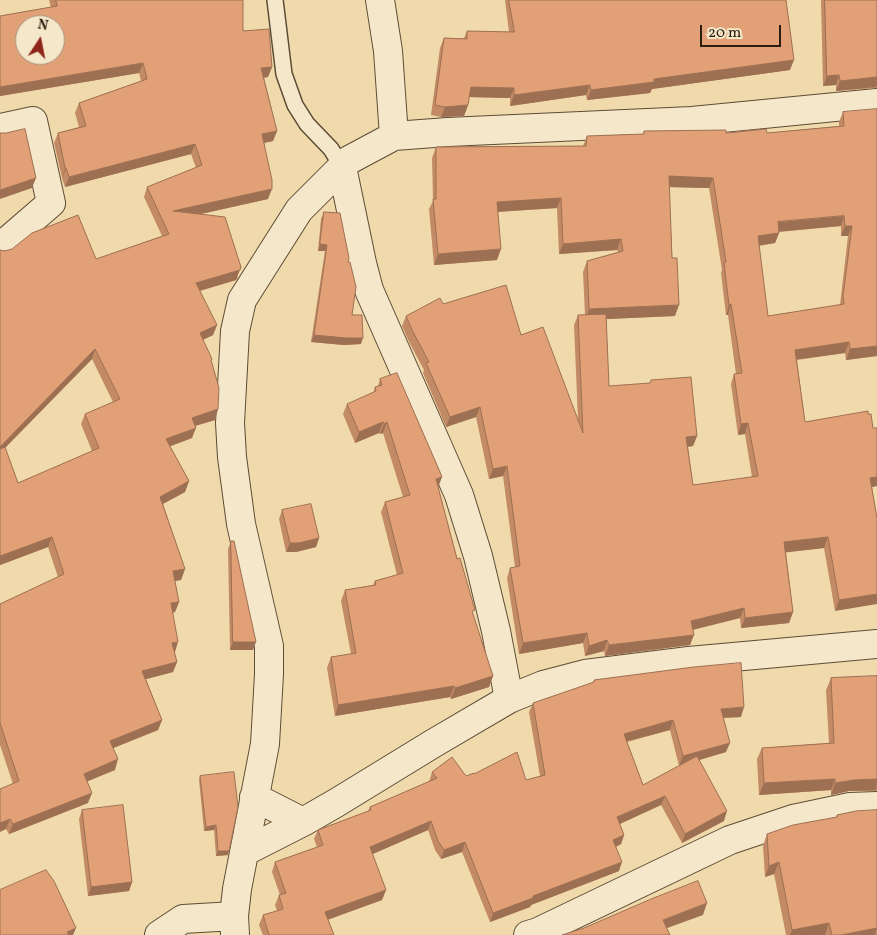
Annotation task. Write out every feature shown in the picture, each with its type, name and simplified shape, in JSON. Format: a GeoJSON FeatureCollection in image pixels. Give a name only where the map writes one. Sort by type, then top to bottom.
{"type":"FeatureCollection","features":[{"type":"Feature","properties":{"kind":"street"},"geometry":{"type":"LineString","coordinates":[[380,0],[388,51],[394,136]]}},
{"type":"Feature","properties":{"kind":"street"},"geometry":{"type":"LineString","coordinates":[[159,935],[183,919],[235,925],[237,889],[265,744],[269,646],[242,524],[232,457],[230,423],[235,331],[242,300],[299,210],[348,160],[394,136],[692,121],[877,103]]}},
{"type":"Feature","properties":{"kind":"street"},"geometry":{"type":"LineString","coordinates":[[0,128],[34,121],[51,203],[0,246]]}},
{"type":"Feature","properties":{"kind":"street"},"geometry":{"type":"LineString","coordinates":[[342,167],[369,290],[459,495],[478,556],[496,631],[509,699]]}},
{"type":"Feature","properties":{"kind":"street"},"geometry":{"type":"LineString","coordinates":[[244,852],[336,803],[509,699],[543,685],[584,674],[699,660],[877,644]]}},
{"type":"Feature","properties":{"kind":"street"},"geometry":{"type":"LineString","coordinates":[[254,797],[303,822]]}},
{"type":"Feature","properties":{"kind":"street"},"geometry":{"type":"LineString","coordinates":[[528,935],[538,932],[730,840],[794,819],[850,807],[877,806]]}},
{"type":"Feature","properties":{"kind":"lane"},"geometry":{"type":"LineString","coordinates":[[275,0],[284,74],[295,106],[307,124],[331,150],[342,167]]}},
{"type":"Feature","properties":{"kind":"building"},"geometry":{"type":"Polygon","coordinates":[[[56,0],[243,0],[243,31],[269,29],[272,67],[261,68],[277,131],[262,134],[272,180],[272,189],[173,211],[225,217],[241,267],[240,270],[196,283],[217,325],[200,333],[212,359],[219,388],[218,409],[192,418],[196,428],[166,439],[189,481],[160,497],[185,569],[173,571],[179,602],[171,603],[178,642],[172,643],[177,662],[142,671],[162,720],[110,741],[118,759],[84,774],[92,793],[13,824],[10,819],[0,823],[0,789],[19,781],[0,723],[0,604],[64,574],[52,537],[0,556],[0,449],[5,447],[18,483],[99,448],[85,414],[120,399],[95,349],[0,447],[0,250],[12,249],[32,233],[78,215],[96,259],[169,234],[147,187],[202,165],[195,144],[69,177],[65,168],[58,133],[86,126],[79,103],[147,79],[143,63],[0,87],[0,16],[57,6],[56,0]]]}},
{"type":"Feature","properties":{"kind":"building"},"geometry":{"type":"Polygon","coordinates":[[[509,0],[786,0],[794,60],[654,79],[654,82],[591,90],[590,85],[514,95],[514,88],[471,87],[468,105],[445,107],[435,105],[444,38],[467,39],[467,31],[514,32],[509,0]]]}},
{"type":"Feature","properties":{"kind":"building"},"geometry":{"type":"Polygon","coordinates":[[[825,0],[877,0],[877,77],[840,81],[839,75],[827,76],[825,0]]]}},
{"type":"Feature","properties":{"kind":"building"},"geometry":{"type":"Polygon","coordinates":[[[877,109],[877,346],[850,349],[849,342],[795,350],[805,422],[868,411],[868,414],[871,414],[873,428],[877,428],[877,477],[870,478],[877,518],[877,594],[839,600],[828,537],[784,542],[793,612],[745,618],[744,608],[691,621],[694,635],[609,645],[607,640],[589,646],[587,633],[523,643],[510,568],[520,566],[507,466],[493,469],[480,407],[450,417],[426,363],[429,362],[406,316],[440,298],[443,304],[506,285],[521,335],[543,327],[583,433],[578,315],[606,314],[609,386],[691,377],[697,436],[686,437],[693,485],[758,476],[748,423],[741,424],[734,374],[742,373],[731,304],[729,305],[724,263],[726,262],[713,178],[669,176],[672,258],[677,258],[679,305],[589,309],[587,261],[623,251],[621,239],[563,244],[561,198],[497,202],[501,249],[438,254],[433,199],[436,199],[436,147],[586,146],[587,136],[644,134],[644,131],[726,130],[726,133],[766,129],[767,133],[844,126],[843,112],[877,109]],[[844,216],[778,222],[779,233],[758,236],[768,316],[844,304],[843,296],[852,226],[845,226],[844,216]]]}},
{"type":"Feature","properties":{"kind":"building"},"geometry":{"type":"Polygon","coordinates":[[[25,129],[36,178],[0,190],[0,133],[25,129]]]}},
{"type":"Feature","properties":{"kind":"building"},"geometry":{"type":"Polygon","coordinates":[[[324,212],[340,213],[349,258],[348,262],[350,262],[356,287],[352,315],[362,315],[363,338],[314,335],[327,245],[320,244],[324,212]]]}},
{"type":"Feature","properties":{"kind":"building"},"geometry":{"type":"Polygon","coordinates":[[[397,373],[442,477],[436,479],[457,559],[460,558],[475,610],[472,611],[493,676],[455,688],[454,686],[338,705],[331,657],[356,653],[345,590],[376,585],[375,581],[403,573],[385,502],[410,495],[387,422],[359,432],[347,404],[376,391],[375,387],[382,385],[380,379],[397,373]]]}},
{"type":"Feature","properties":{"kind":"building"},"geometry":{"type":"Polygon","coordinates":[[[311,504],[319,538],[299,543],[290,543],[282,510],[311,504]]]}},
{"type":"Feature","properties":{"kind":"building"},"geometry":{"type":"Polygon","coordinates":[[[231,541],[234,541],[256,642],[233,642],[231,541]]]}},
{"type":"Feature","properties":{"kind":"building"},"geometry":{"type":"Polygon","coordinates":[[[741,663],[744,707],[721,709],[730,743],[683,756],[673,720],[624,734],[643,785],[697,756],[727,811],[685,834],[665,796],[617,817],[624,835],[613,840],[622,862],[493,913],[465,842],[444,850],[438,841],[431,821],[370,847],[386,890],[325,912],[334,935],[269,935],[263,915],[283,909],[279,895],[286,893],[275,862],[323,845],[318,830],[371,810],[370,807],[437,778],[432,772],[452,757],[466,776],[474,774],[517,752],[526,780],[545,775],[533,703],[594,682],[594,680],[741,663]]]}},
{"type":"Feature","properties":{"kind":"building"},"geometry":{"type":"Polygon","coordinates":[[[877,676],[877,779],[835,783],[835,779],[764,783],[762,748],[834,743],[831,678],[877,676]]]}},
{"type":"Feature","properties":{"kind":"building"},"geometry":{"type":"Polygon","coordinates":[[[234,772],[238,807],[229,851],[218,851],[216,825],[206,827],[200,776],[234,772]]]}},
{"type":"Feature","properties":{"kind":"building"},"geometry":{"type":"Polygon","coordinates":[[[123,805],[132,882],[91,887],[82,810],[123,805]]]}},
{"type":"Feature","properties":{"kind":"building"},"geometry":{"type":"Polygon","coordinates":[[[877,810],[877,928],[841,935],[832,935],[829,923],[792,930],[779,862],[769,866],[767,834],[793,825],[837,817],[837,815],[856,811],[877,810]]]}},
{"type":"Feature","properties":{"kind":"building"},"geometry":{"type":"Polygon","coordinates":[[[46,870],[54,881],[76,928],[67,932],[69,935],[0,935],[0,890],[46,870]]]}},
{"type":"Feature","properties":{"kind":"building"},"geometry":{"type":"Polygon","coordinates":[[[698,881],[707,903],[663,920],[670,935],[562,935],[584,928],[698,881]]]}}]}
